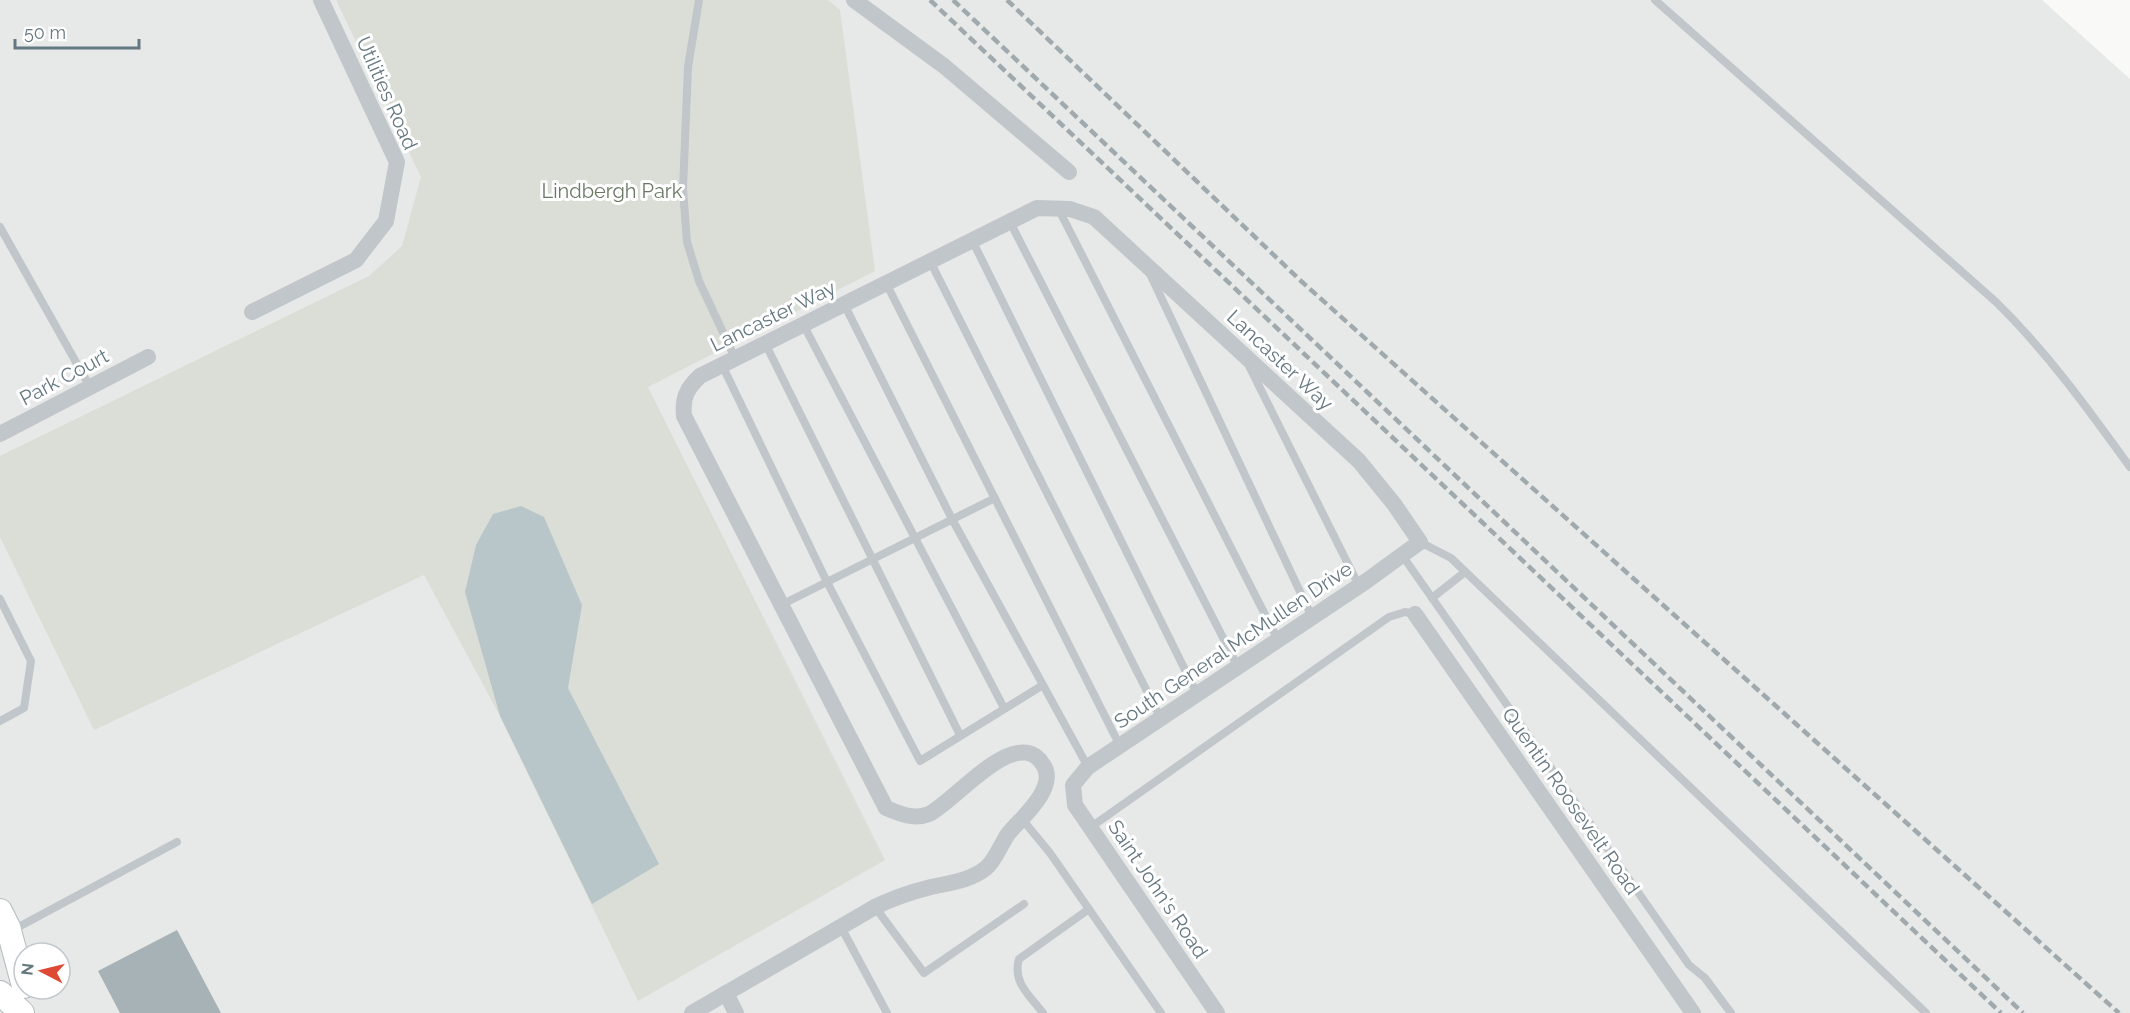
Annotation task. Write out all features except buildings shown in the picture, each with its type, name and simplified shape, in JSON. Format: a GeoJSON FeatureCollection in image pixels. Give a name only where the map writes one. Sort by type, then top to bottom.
{"type":"FeatureCollection","features":[{"type":"Feature","properties":{"kind":"main road"},"geometry":{"type":"LineString","coordinates":[[5,921],[12,945]]}},
{"type":"Feature","properties":{"kind":"main road"},"geometry":{"type":"LineString","coordinates":[[0,993],[22,1013]]}},
{"type":"Feature","properties":{"kind":"street","name":"Utilities Road"},"geometry":{"type":"LineString","coordinates":[[252,312],[356,260],[386,221],[397,162],[321,0]]}},
{"type":"Feature","properties":{"kind":"street"},"geometry":{"type":"LineString","coordinates":[[854,0],[944,66],[1070,171]]}},
{"type":"Feature","properties":{"kind":"street","name":"Lancaster Way"},"geometry":{"type":"LineString","coordinates":[[1021,818],[1046,788],[1047,771],[1040,759],[1029,752],[1007,754],[929,814],[912,817],[886,808],[684,416],[683,404],[687,387],[700,376],[1037,208],[1070,209],[1094,217],[1359,461],[1394,504],[1420,542]]}},
{"type":"Feature","properties":{"kind":"street","name":"Park Court"},"geometry":{"type":"LineString","coordinates":[[0,434],[148,357]]}},
{"type":"Feature","properties":{"kind":"street","name":"South General McMullen Drive"},"geometry":{"type":"LineString","coordinates":[[1073,785],[1088,767],[1359,586],[1420,542]]}},
{"type":"Feature","properties":{"kind":"street","name":"Quentin Roosevelt Road"},"geometry":{"type":"LineString","coordinates":[[1415,614],[1693,1013]]}},
{"type":"Feature","properties":{"kind":"street","name":"Saint John's Road"},"geometry":{"type":"LineString","coordinates":[[1073,785],[1076,805],[1217,1013]]}},
{"type":"Feature","properties":{"kind":"street"},"geometry":{"type":"LineString","coordinates":[[692,1013],[875,907],[897,897],[956,883],[986,868],[1021,818]]}},
{"type":"Feature","properties":{"kind":"street"},"geometry":{"type":"LineString","coordinates":[[726,993],[736,1013]]}},
{"type":"Feature","properties":{"kind":"lane"},"geometry":{"type":"LineString","coordinates":[[699,0],[688,67],[683,189],[687,242],[728,362],[827,582],[920,761],[1043,685]]}},
{"type":"Feature","properties":{"kind":"lane"},"geometry":{"type":"LineString","coordinates":[[1655,0],[1996,302],[2025,331],[2082,400],[2130,467]]}},
{"type":"Feature","properties":{"kind":"lane"},"geometry":{"type":"LineString","coordinates":[[1058,208],[1278,640]]}},
{"type":"Feature","properties":{"kind":"lane"},"geometry":{"type":"LineString","coordinates":[[1010,222],[1238,667]]}},
{"type":"Feature","properties":{"kind":"lane"},"geometry":{"type":"LineString","coordinates":[[0,227],[90,387]]}},
{"type":"Feature","properties":{"kind":"lane"},"geometry":{"type":"LineString","coordinates":[[972,240],[1197,694]]}},
{"type":"Feature","properties":{"kind":"lane"},"geometry":{"type":"LineString","coordinates":[[930,261],[1161,719]]}},
{"type":"Feature","properties":{"kind":"lane"},"geometry":{"type":"LineString","coordinates":[[1146,264],[1312,617]]}},
{"type":"Feature","properties":{"kind":"lane"},"geometry":{"type":"LineString","coordinates":[[886,283],[1120,746]]}},
{"type":"Feature","properties":{"kind":"lane"},"geometry":{"type":"LineString","coordinates":[[844,304],[952,519],[1088,767]]}},
{"type":"Feature","properties":{"kind":"lane"},"geometry":{"type":"LineString","coordinates":[[803,324],[1004,708]]}},
{"type":"Feature","properties":{"kind":"lane"},"geometry":{"type":"LineString","coordinates":[[765,343],[960,735]]}},
{"type":"Feature","properties":{"kind":"lane"},"geometry":{"type":"LineString","coordinates":[[1244,355],[1359,586]]}},
{"type":"Feature","properties":{"kind":"lane"},"geometry":{"type":"LineString","coordinates":[[781,605],[995,498]]}},
{"type":"Feature","properties":{"kind":"lane"},"geometry":{"type":"LineString","coordinates":[[1420,542],[1451,558],[1926,1013]]}},
{"type":"Feature","properties":{"kind":"lane"},"geometry":{"type":"LineString","coordinates":[[1402,555],[1689,964],[1705,978],[1731,1013]]}},
{"type":"Feature","properties":{"kind":"lane"},"geometry":{"type":"LineString","coordinates":[[1432,598],[1465,572]]}},
{"type":"Feature","properties":{"kind":"lane"},"geometry":{"type":"LineString","coordinates":[[0,599],[31,661],[24,708],[0,721]]}},
{"type":"Feature","properties":{"kind":"lane"},"geometry":{"type":"LineString","coordinates":[[1091,827],[1389,617],[1405,612],[1415,614]]}},
{"type":"Feature","properties":{"kind":"lane"},"geometry":{"type":"LineString","coordinates":[[1021,818],[1050,853],[1161,1013]]}},
{"type":"Feature","properties":{"kind":"lane"},"geometry":{"type":"LineString","coordinates":[[5,921],[177,843]]}},
{"type":"Feature","properties":{"kind":"lane"},"geometry":{"type":"LineString","coordinates":[[875,907],[924,973],[1024,904]]}},
{"type":"Feature","properties":{"kind":"lane"},"geometry":{"type":"LineString","coordinates":[[1043,1013],[1018,981],[1016,970],[1019,959],[1089,909]]}},
{"type":"Feature","properties":{"kind":"lane"},"geometry":{"type":"LineString","coordinates":[[841,927],[887,1013]]}},
{"type":"Feature","properties":{"kind":"shaded area"},"geometry":{"type":"Polygon","coordinates":[[[0,0],[2042,0],[2130,79],[2130,1013],[0,1013],[0,0]]]}},
{"type":"Feature","properties":{"kind":"shaded area"},"geometry":{"type":"Polygon","coordinates":[[[521,506],[544,517],[582,605],[568,688],[659,864],[592,904],[500,716],[465,592],[476,545],[493,514],[521,506]]]}},
{"type":"Feature","properties":{"kind":"green space","name":"Lindbergh Park"},"geometry":{"type":"Polygon","coordinates":[[[336,0],[828,0],[840,10],[875,271],[648,387],[885,860],[638,1001],[500,716],[424,575],[94,730],[0,537],[0,456],[369,276],[402,246],[421,177],[336,0]]]}},
{"type":"Feature","properties":{"kind":"railway"},"geometry":{"type":"LineString","coordinates":[[930,0],[2001,1013]]}},
{"type":"Feature","properties":{"kind":"railway"},"geometry":{"type":"LineString","coordinates":[[953,0],[2023,1013]]}},
{"type":"Feature","properties":{"kind":"railway"},"geometry":{"type":"LineString","coordinates":[[1007,0],[1301,281],[2119,1013]]}}]}
